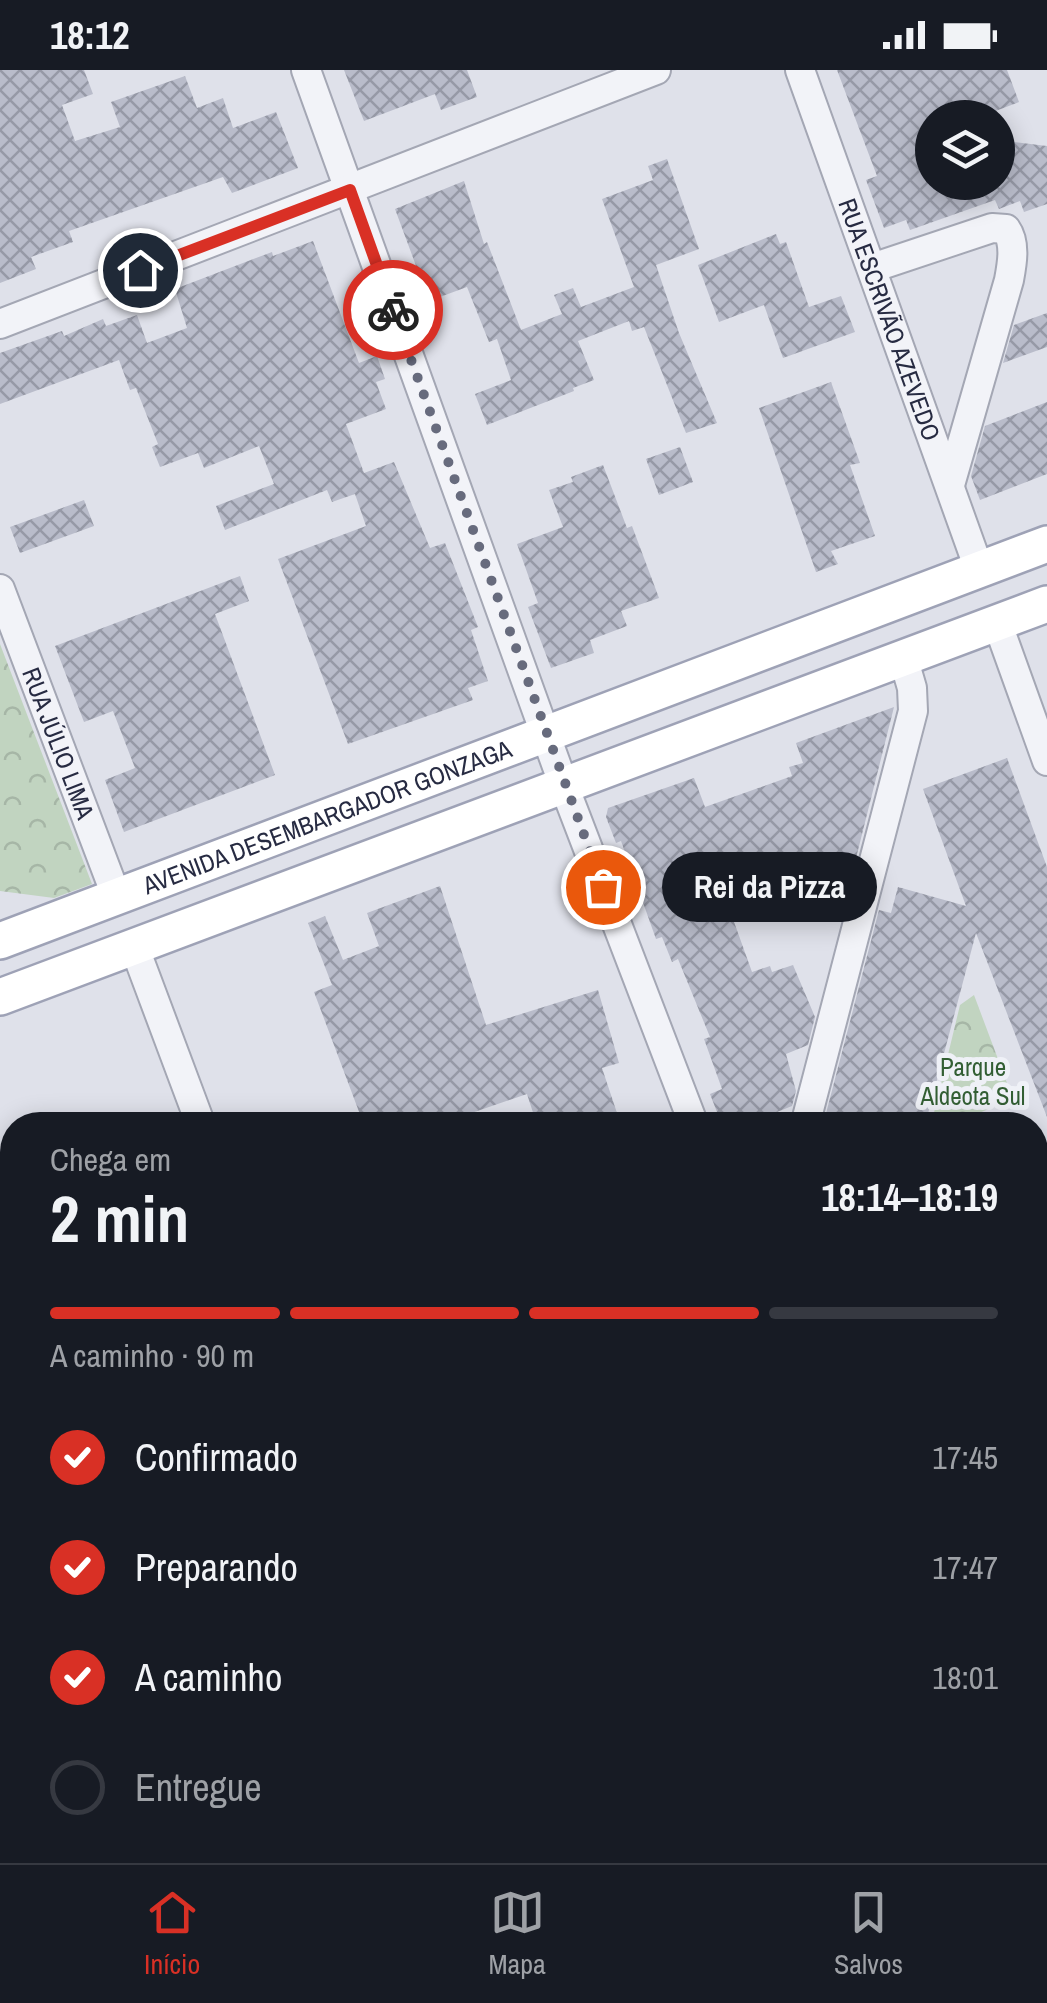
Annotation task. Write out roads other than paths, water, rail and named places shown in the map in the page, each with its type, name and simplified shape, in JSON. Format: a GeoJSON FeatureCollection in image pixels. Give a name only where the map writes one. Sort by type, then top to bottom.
{"type":"FeatureCollection","features":[{"type":"Feature","properties":{"kind":"main road","name":"AVENIDA DESEMBARGADOR GONZAGA"},"geometry":{"type":"LineString","coordinates":[[0,941],[1047,544]]}},
{"type":"Feature","properties":{"kind":"main road","name":"AVENIDA DESEMBARGADOR GONZAGA"},"geometry":{"type":"LineString","coordinates":[[0,997],[1047,604]]}},
{"type":"Feature","properties":{"kind":"street"},"geometry":{"type":"LineString","coordinates":[[306,70],[564,786],[689,1112]]}},
{"type":"Feature","properties":{"kind":"street"},"geometry":{"type":"LineString","coordinates":[[0,324],[656,70]]}},
{"type":"Feature","properties":{"kind":"street","name":"RUA ESCRIVÃO AZEVEDO"},"geometry":{"type":"LineString","coordinates":[[800,70],[979,569]]}},
{"type":"Feature","properties":{"kind":"street"},"geometry":{"type":"LineString","coordinates":[[872,268],[992,228],[1010,233],[1009,280],[950,486]]}},
{"type":"Feature","properties":{"kind":"street","name":"RUA JÚLIO LIMA"},"geometry":{"type":"LineString","coordinates":[[0,589],[116,898]]}},
{"type":"Feature","properties":{"kind":"street"},"geometry":{"type":"LineString","coordinates":[[997,622],[1047,761]]}},
{"type":"Feature","properties":{"kind":"street"},"geometry":{"type":"LineString","coordinates":[[808,1112],[912,712],[912,688],[902,657]]}},
{"type":"Feature","properties":{"kind":"street"},"geometry":{"type":"LineString","coordinates":[[134,946],[196,1112]]}},
{"type":"Feature","properties":{"kind":"place","name":"Rei da Pizza"},"geometry":{"type":"Point","coordinates":[603,887]}},
{"type":"Feature","properties":{"kind":"park label","name":"Parque Aldeota Sul"},"geometry":{"type":"Point","coordinates":[973,1082]}}]}
